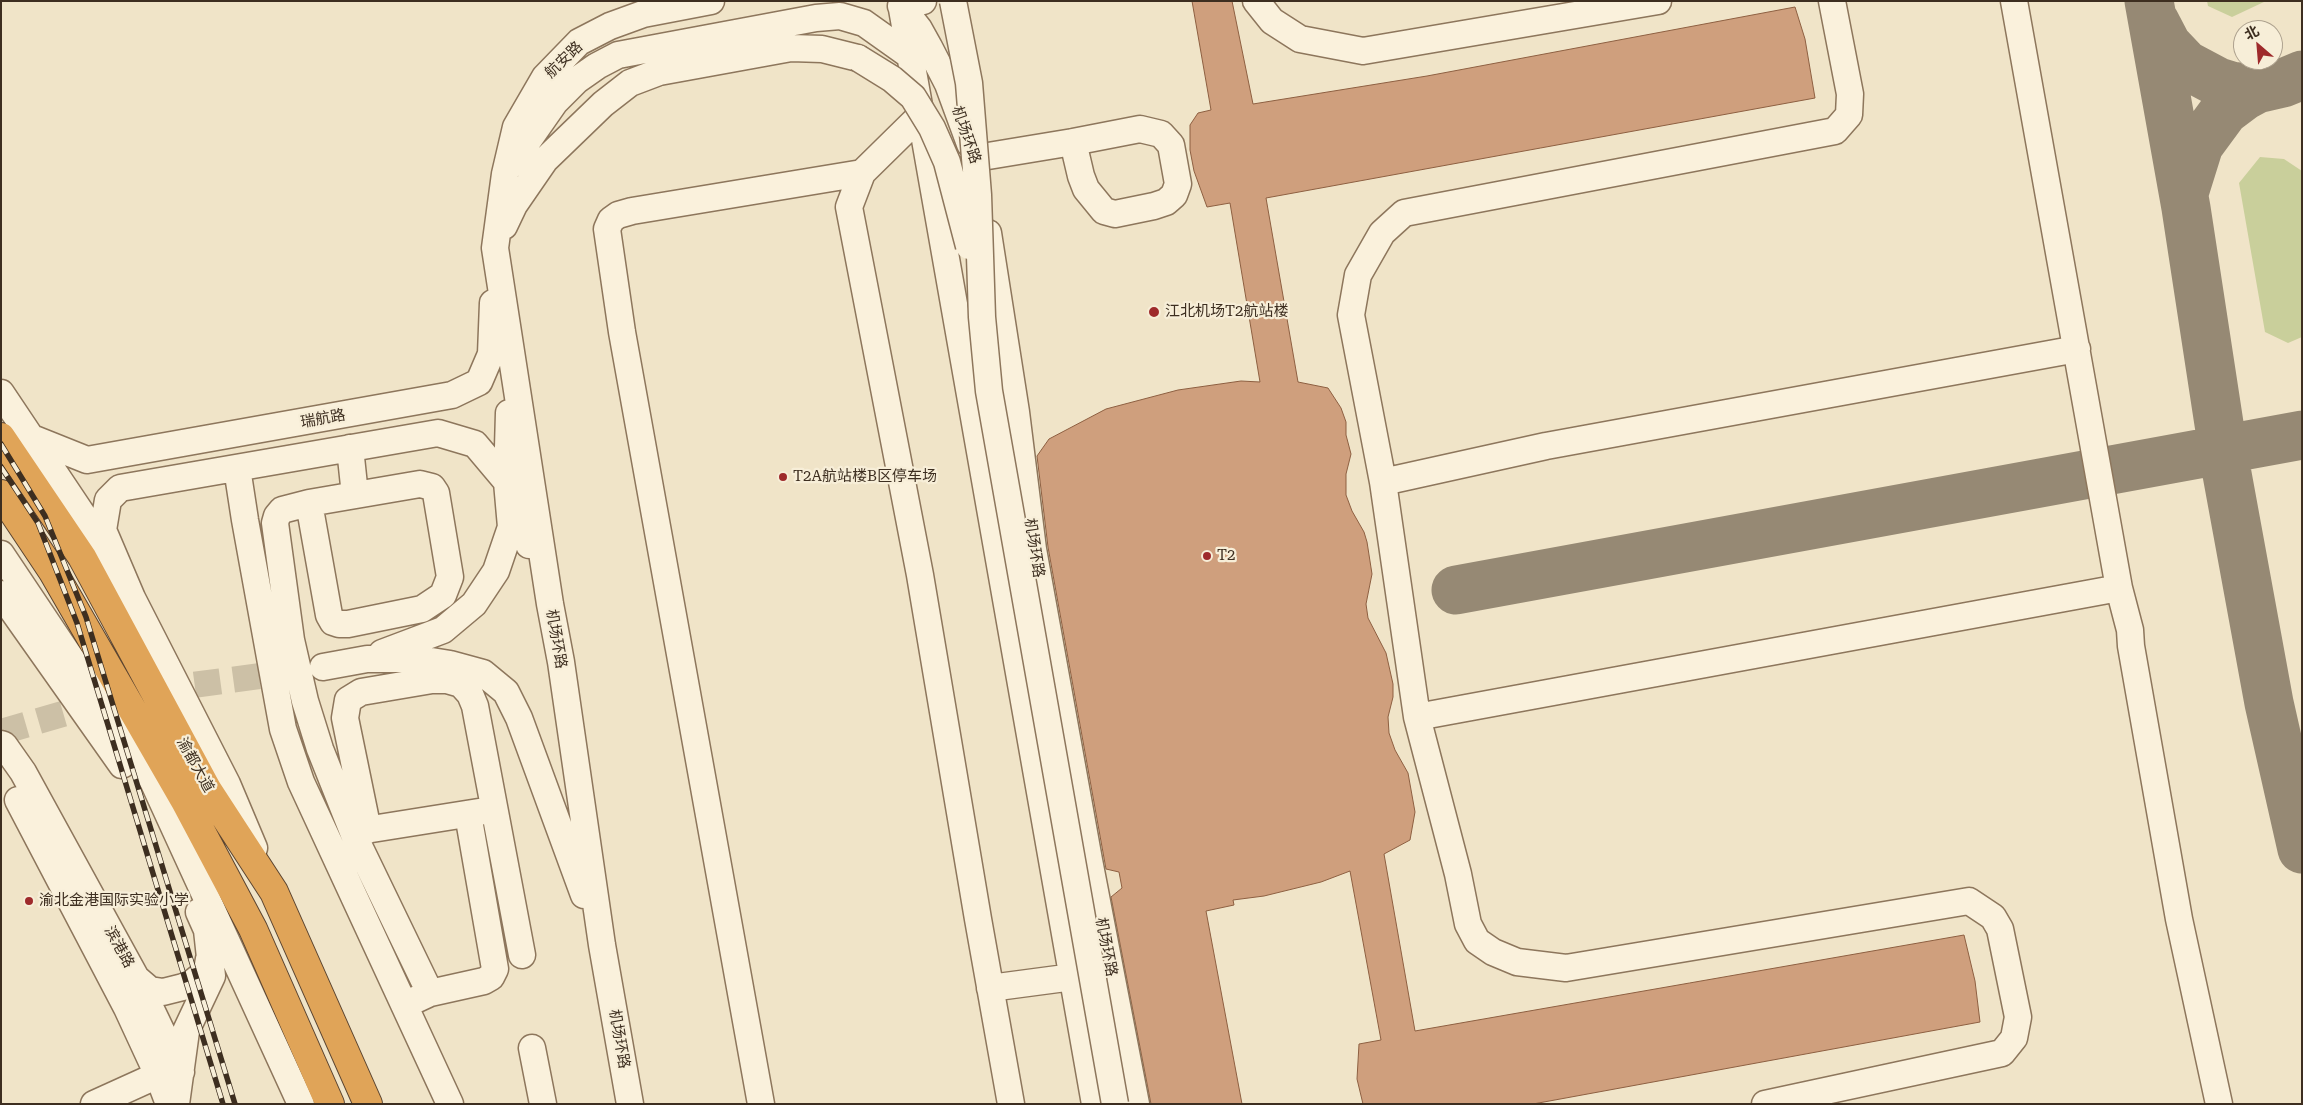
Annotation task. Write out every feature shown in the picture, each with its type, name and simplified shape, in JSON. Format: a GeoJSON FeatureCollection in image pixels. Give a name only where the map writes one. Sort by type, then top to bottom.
{"type":"FeatureCollection","features":[{"type":"Feature","properties":{"kind":"highway","name":"渝都大道"},"geometry":{"type":"LineString","coordinates":[[1,437],[82,556],[207,789],[274,892],[368,1104]]}},
{"type":"Feature","properties":{"kind":"highway","name":"渝都大道"},"geometry":{"type":"LineString","coordinates":[[1,494],[53,572],[185,801],[253,929],[330,1104]]}},
{"type":"Feature","properties":{"kind":"street","name":"航安路"},"geometry":{"type":"LineString","coordinates":[[505,174],[516,127],[545,77],[579,42],[643,14],[711,1]]}},
{"type":"Feature","properties":{"kind":"street"},"geometry":{"type":"LineString","coordinates":[[953,1],[969,83],[978,195],[980,290]]}},
{"type":"Feature","properties":{"kind":"street"},"geometry":{"type":"LineString","coordinates":[[1256,1],[1272,20],[1300,39],[1363,51],[1658,1]]}},
{"type":"Feature","properties":{"kind":"street"},"geometry":{"type":"LineString","coordinates":[[1765,1104],[2002,1054],[2014,1038],[2018,1017],[2000,929],[1993,917],[1969,901],[1566,968],[1517,962],[1493,952],[1477,941],[1468,924],[1458,874],[1417,717],[1383,482],[1351,315],[1358,275],[1382,233],[1404,213],[1835,131],[1849,115],[1850,94],[1832,1]]}},
{"type":"Feature","properties":{"kind":"street"},"geometry":{"type":"LineString","coordinates":[[2014,1],[2120,588],[2130,630],[2131,646],[2179,919],[2219,1104]]}},
{"type":"Feature","properties":{"kind":"street","name":"机场环路"},"geometry":{"type":"LineString","coordinates":[[908,3],[909,55],[1095,1104]]}},
{"type":"Feature","properties":{"kind":"street","name":"机场环路"},"geometry":{"type":"LineString","coordinates":[[908,3],[944,77],[976,158],[1016,412],[1033,549],[1089,860],[1136,1104]]}},
{"type":"Feature","properties":{"kind":"street"},"geometry":{"type":"LineString","coordinates":[[505,174],[555,102],[577,80],[597,66],[618,55],[816,18],[840,16],[864,23],[909,55]]}},
{"type":"Feature","properties":{"kind":"street"},"geometry":{"type":"LineString","coordinates":[[495,248],[514,205],[545,160],[603,104],[630,83],[659,72],[791,48],[822,49],[858,58],[892,79],[913,97],[932,128],[947,162],[980,290]]}},
{"type":"Feature","properties":{"kind":"street"},"geometry":{"type":"LineString","coordinates":[[920,116],[862,173],[849,207],[921,582],[1011,1104]]}},
{"type":"Feature","properties":{"kind":"street"},"geometry":{"type":"LineString","coordinates":[[976,158],[1073,142]]}},
{"type":"Feature","properties":{"kind":"street"},"geometry":{"type":"LineString","coordinates":[[762,1104],[624,341],[607,229],[611,220],[618,215],[632,211],[862,173]]}},
{"type":"Feature","properties":{"kind":"street","name":"机场环路"},"geometry":{"type":"LineString","coordinates":[[505,174],[495,248],[550,604],[561,662],[602,944],[630,1104]]}},
{"type":"Feature","properties":{"kind":"street","name":"瑞航路"},"geometry":{"type":"LineString","coordinates":[[32,438],[87,460],[452,395],[479,382],[491,354],[495,248]]}},
{"type":"Feature","properties":{"kind":"street","name":"机场环路"},"geometry":{"type":"LineString","coordinates":[[980,290],[989,391],[1115,1104]]}},
{"type":"Feature","properties":{"kind":"street"},"geometry":{"type":"LineString","coordinates":[[1383,482],[1546,446],[2077,349]]}},
{"type":"Feature","properties":{"kind":"street"},"geometry":{"type":"LineString","coordinates":[[367,659],[443,630],[474,604],[496,571],[511,527],[507,482],[512,351]]}},
{"type":"Feature","properties":{"kind":"street"},"geometry":{"type":"LineString","coordinates":[[1,393],[88,523],[132,598],[227,784],[274,892]]}},
{"type":"Feature","properties":{"kind":"street"},"geometry":{"type":"LineString","coordinates":[[132,598],[103,530],[108,500],[120,488],[438,433],[475,444],[507,482],[550,604]]}},
{"type":"Feature","properties":{"kind":"street"},"geometry":{"type":"LineString","coordinates":[[350,448],[356,495]]}},
{"type":"Feature","properties":{"kind":"street"},"geometry":{"type":"LineString","coordinates":[[237,468],[283,730],[301,782],[450,1104]]}},
{"type":"Feature","properties":{"kind":"street"},"geometry":{"type":"LineString","coordinates":[[309,503],[328,615],[333,622],[348,624],[422,609],[434,602],[447,588],[450,577],[436,493],[432,487],[420,484],[309,503],[282,510],[276,516],[276,532],[291,640],[305,701],[320,749],[361,831],[430,993]]}},
{"type":"Feature","properties":{"kind":"street"},"geometry":{"type":"LineString","coordinates":[[1,554],[14,594],[134,782],[176,862],[207,930],[212,976],[169,1073],[176,1104]]}},
{"type":"Feature","properties":{"kind":"street"},"geometry":{"type":"LineString","coordinates":[[1417,717],[2120,588]]}},
{"type":"Feature","properties":{"kind":"street"},"geometry":{"type":"LineString","coordinates":[[14,594],[153,781],[301,1104]]}},
{"type":"Feature","properties":{"kind":"street"},"geometry":{"type":"LineString","coordinates":[[323,667],[367,659],[419,659],[450,664],[483,673],[506,692],[519,718],[602,944]]}},
{"type":"Feature","properties":{"kind":"street"},"geometry":{"type":"LineString","coordinates":[[361,831],[345,718],[348,700],[361,692],[432,680],[455,682],[466,688],[474,706],[496,809],[522,955]]}},
{"type":"Feature","properties":{"kind":"street","name":"滨港路"},"geometry":{"type":"LineString","coordinates":[[3,744],[23,772],[136,978],[169,1073],[169,1104]]}},
{"type":"Feature","properties":{"kind":"street","name":"滨港路"},"geometry":{"type":"LineString","coordinates":[[1,772],[8,780],[122,1000],[169,1073],[192,1104]]}},
{"type":"Feature","properties":{"kind":"street"},"geometry":{"type":"LineString","coordinates":[[361,831],[496,809]]}},
{"type":"Feature","properties":{"kind":"street"},"geometry":{"type":"LineString","coordinates":[[403,1006],[430,993],[484,981],[491,977],[495,969],[468,814]]}},
{"type":"Feature","properties":{"kind":"street"},"geometry":{"type":"LineString","coordinates":[[136,978],[150,990],[163,992],[183,987],[191,984],[207,970],[210,951]]}},
{"type":"Feature","properties":{"kind":"street"},"geometry":{"type":"LineString","coordinates":[[990,988],[1073,977]]}},
{"type":"Feature","properties":{"kind":"street"},"geometry":{"type":"LineString","coordinates":[[532,1048],[543,1104]]}},
{"type":"Feature","properties":{"kind":"street"},"geometry":{"type":"LineString","coordinates":[[94,1104],[169,1073]]}},
{"type":"Feature","properties":{"kind":"green space"},"geometry":{"type":"Polygon","coordinates":[[[2207,1],[2266,1],[2232,17],[2208,6],[2207,1]]]}},
{"type":"Feature","properties":{"kind":"green space"},"geometry":{"type":"Polygon","coordinates":[[[2260,157],[2284,159],[2302,171],[2302,337],[2288,343],[2265,332],[2239,183],[2260,157]]]}},
{"type":"Feature","properties":{"kind":"building","name":"T2"},"geometry":{"type":"Polygon","coordinates":[[[1192,1],[1232,1],[1253,104],[1427,76],[1795,7],[1805,39],[1815,98],[1266,198],[1298,382],[1328,388],[1341,408],[1346,422],[1346,435],[1351,454],[1346,474],[1346,495],[1352,511],[1364,532],[1372,574],[1366,604],[1368,618],[1386,653],[1393,684],[1393,697],[1388,717],[1389,733],[1395,750],[1408,773],[1415,812],[1410,840],[1384,854],[1415,1031],[1964,935],[1975,981],[1980,1022],[1533,1104],[1363,1104],[1357,1079],[1359,1044],[1381,1040],[1350,871],[1321,882],[1264,896],[1233,900],[1234,905],[1206,911],[1242,1104],[1151,1104],[1111,897],[1122,888],[1119,872],[1106,869],[1048,547],[1037,456],[1049,439],[1106,409],[1178,390],[1241,381],[1260,382],[1230,203],[1207,207],[1194,171],[1190,150],[1190,125],[1198,113],[1211,110],[1192,1]]]}},
{"type":"Feature","properties":{"kind":"taxiway"},"geometry":{"type":"LineString","coordinates":[[2149,1],[2186,208],[2225,463],[2269,703],[2302,849]]}},
{"type":"Feature","properties":{"kind":"taxiway"},"geometry":{"type":"LineString","coordinates":[[2155,22],[2167,45],[2186,65],[2218,82],[2231,86],[2257,89]]}},
{"type":"Feature","properties":{"kind":"taxiway"},"geometry":{"type":"LineString","coordinates":[[2184,193],[2199,145],[2224,111],[2257,89],[2283,83],[2302,75]]}},
{"type":"Feature","properties":{"kind":"taxiway"},"geometry":{"type":"LineString","coordinates":[[1456,590],[2302,435]]}},
{"type":"Feature","properties":{"kind":"tunnel"},"geometry":{"type":"LineString","coordinates":[[156,690],[296,671]]}},
{"type":"Feature","properties":{"kind":"tunnel"},"geometry":{"type":"LineString","coordinates":[[1,732],[104,702]]}},
{"type":"Feature","properties":{"kind":"railway"},"geometry":{"type":"LineString","coordinates":[[1,444],[45,516],[86,617],[235,1104]]}},
{"type":"Feature","properties":{"kind":"railway"},"geometry":{"type":"LineString","coordinates":[[1,467],[38,523],[77,623],[223,1104]]}},
{"type":"Feature","properties":{"kind":"place","name":"江北机场T2航站楼"},"geometry":{"type":"Point","coordinates":[1154,312]}},
{"type":"Feature","properties":{"kind":"place","name":"T2A航站楼B区停车场"},"geometry":{"type":"Point","coordinates":[783,477]}},
{"type":"Feature","properties":{"kind":"place","name":"T2"},"geometry":{"type":"Point","coordinates":[1207,556]}},
{"type":"Feature","properties":{"kind":"place","name":"渝北金港国际实验小学"},"geometry":{"type":"Point","coordinates":[29,901]}}]}
